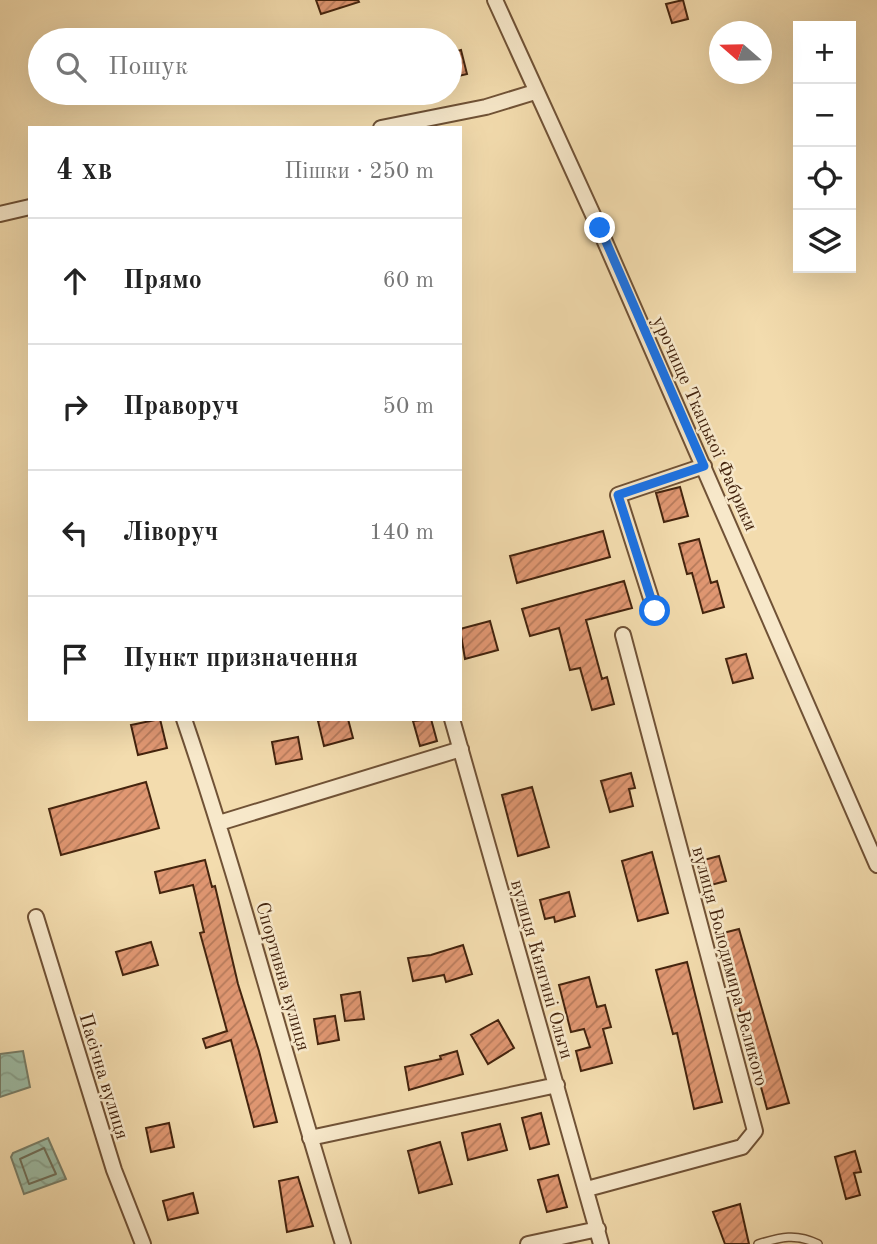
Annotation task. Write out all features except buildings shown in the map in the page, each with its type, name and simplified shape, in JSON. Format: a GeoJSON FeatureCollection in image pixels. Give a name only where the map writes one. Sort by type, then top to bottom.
{"type":"FeatureCollection","features":[{"type":"Feature","properties":{"kind":"street","name":"урочище Ткацької Фабрики"},"geometry":{"type":"LineString","coordinates":[[495,0],[535,92],[600,228],[877,865]]}},
{"type":"Feature","properties":{"kind":"street"},"geometry":{"type":"LineString","coordinates":[[391,126],[486,107],[535,92]]}},
{"type":"Feature","properties":{"kind":"street"},"geometry":{"type":"LineString","coordinates":[[0,214],[28,207]]}},
{"type":"Feature","properties":{"kind":"street"},"geometry":{"type":"LineString","coordinates":[[655,611],[618,495],[704,466]]}},
{"type":"Feature","properties":{"kind":"street","name":"вулиця Володимира Великого"},"geometry":{"type":"LineString","coordinates":[[587,1189],[742,1147],[755,1131],[623,635]]}},
{"type":"Feature","properties":{"kind":"street","name":"Спортивна вулиця"},"geometry":{"type":"LineString","coordinates":[[185,721],[219,822],[310,1138],[344,1244]]}},
{"type":"Feature","properties":{"kind":"street","name":"вулиця Княгині Ольги"},"geometry":{"type":"LineString","coordinates":[[453,721],[600,1237]]}},
{"type":"Feature","properties":{"kind":"street"},"geometry":{"type":"LineString","coordinates":[[219,822],[461,749]]}},
{"type":"Feature","properties":{"kind":"street","name":"Пасічна вулиця"},"geometry":{"type":"LineString","coordinates":[[36,917],[114,1170],[143,1244]]}},
{"type":"Feature","properties":{"kind":"street"},"geometry":{"type":"LineString","coordinates":[[310,1138],[557,1085]]}},
{"type":"Feature","properties":{"kind":"street"},"geometry":{"type":"LineString","coordinates":[[528,1244],[600,1237]]}},
{"type":"Feature","properties":{"kind":"lane"},"geometry":{"type":"LineString","coordinates":[[758,1244],[786,1236],[804,1237],[818,1244]]}},
{"type":"Feature","properties":{"kind":"water"},"geometry":{"type":"Polygon","coordinates":[[[23,1051],[30,1087],[0,1097],[0,1054],[23,1051]]]}},
{"type":"Feature","properties":{"kind":"water"},"geometry":{"type":"Polygon","coordinates":[[[48,1138],[66,1179],[24,1194],[11,1157],[13,1153],[48,1138]]]}},
{"type":"Feature","properties":{"kind":"route"},"geometry":{"type":"LineString","coordinates":[[600,228],[704,466],[618,495],[655,611]]}}]}
